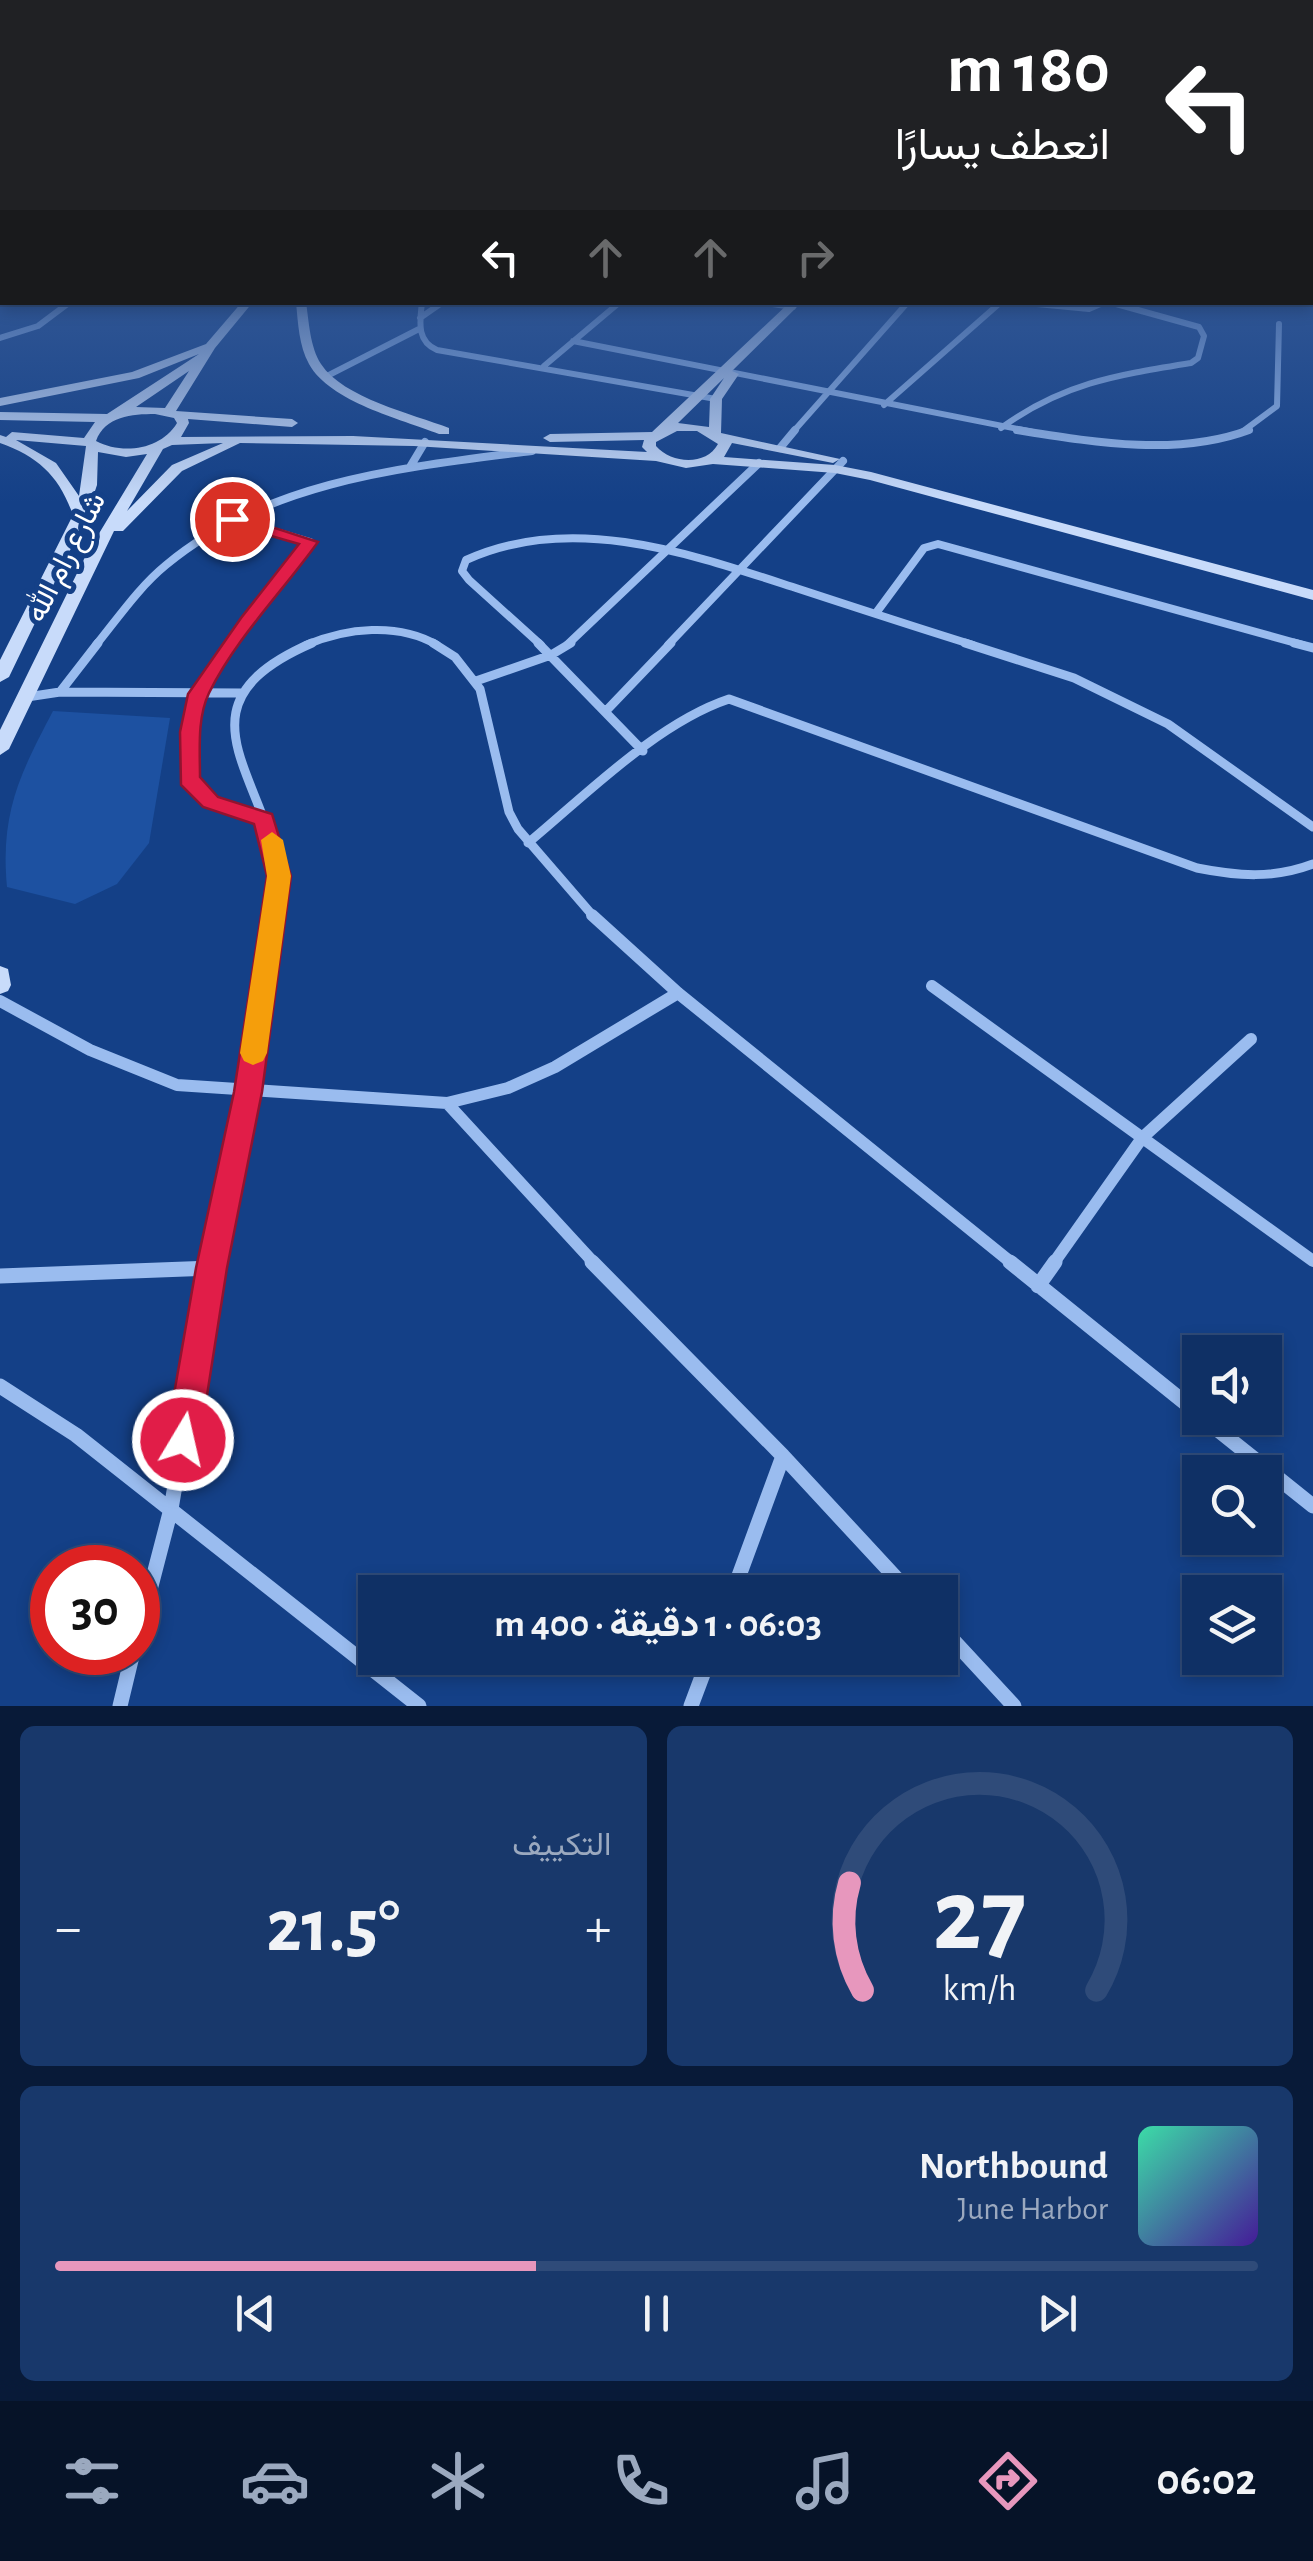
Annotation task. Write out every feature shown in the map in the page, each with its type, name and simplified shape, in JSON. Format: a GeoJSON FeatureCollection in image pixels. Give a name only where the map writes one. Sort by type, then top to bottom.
{"type":"FeatureCollection","features":[{"type":"Feature","properties":{"kind":"street"},"geometry":{"type":"LineString","coordinates":[[91,444],[93,430],[212,344]]}},
{"type":"Feature","properties":{"kind":"street"},"geometry":{"type":"LineString","coordinates":[[309,344],[318,369],[327,376],[361,397],[444,431]]}},
{"type":"Feature","properties":{"kind":"street"},"geometry":{"type":"LineString","coordinates":[[327,376],[391,344]]}},
{"type":"Feature","properties":{"kind":"street"},"geometry":{"type":"LineString","coordinates":[[427,344],[438,350],[716,399]]}},
{"type":"Feature","properties":{"kind":"street"},"geometry":{"type":"LineString","coordinates":[[544,366],[571,344]]}},
{"type":"Feature","properties":{"kind":"street"},"geometry":{"type":"LineString","coordinates":[[587,344],[1002,428],[1134,444],[1190,443],[1245,431],[1272,416],[1277,406],[1279,344]]}},
{"type":"Feature","properties":{"kind":"street"},"geometry":{"type":"LineString","coordinates":[[658,457],[649,447],[658,434],[755,344]]}},
{"type":"Feature","properties":{"kind":"street"},"geometry":{"type":"LineString","coordinates":[[780,448],[870,344]]}},
{"type":"Feature","properties":{"kind":"street"},"geometry":{"type":"LineString","coordinates":[[884,405],[954,344]]}},
{"type":"Feature","properties":{"kind":"street"},"geometry":{"type":"LineString","coordinates":[[1002,428],[1056,390],[1085,380],[1191,363],[1198,358],[1202,344]]}},
{"type":"Feature","properties":{"kind":"street"},"geometry":{"type":"LineString","coordinates":[[0,402],[134,376],[206,351]]}},
{"type":"Feature","properties":{"kind":"street","name":"شارع رام الله"},"geometry":{"type":"LineString","coordinates":[[0,750],[93,555],[164,444],[182,429],[174,413],[206,351]]}},
{"type":"Feature","properties":{"kind":"street"},"geometry":{"type":"LineString","coordinates":[[713,460],[725,449],[718,435],[716,399],[728,372]]}},
{"type":"Feature","properties":{"kind":"street"},"geometry":{"type":"LineString","coordinates":[[0,416],[113,416],[143,410],[550,438],[658,434],[689,427],[1312,591]]}},
{"type":"Feature","properties":{"kind":"street"},"geometry":{"type":"LineString","coordinates":[[93,555],[177,468],[257,435]]}},
{"type":"Feature","properties":{"kind":"street"},"geometry":{"type":"LineString","coordinates":[[0,437],[91,444],[119,452],[257,435],[658,457],[684,464],[713,460],[839,465],[1312,591]]}},
{"type":"Feature","properties":{"kind":"street"},"geometry":{"type":"LineString","coordinates":[[0,437],[43,458],[62,474],[80,516]]}},
{"type":"Feature","properties":{"kind":"street"},"geometry":{"type":"LineString","coordinates":[[410,467],[425,442]]}},
{"type":"Feature","properties":{"kind":"street","name":"شارع رام الله"},"geometry":{"type":"LineString","coordinates":[[0,678],[80,516],[90,485],[91,444]]}},
{"type":"Feature","properties":{"kind":"street"},"geometry":{"type":"LineString","coordinates":[[60,692],[164,566],[232,519],[289,498],[410,467],[541,450]]}},
{"type":"Feature","properties":{"kind":"street"},"geometry":{"type":"LineString","coordinates":[[476,681],[551,655],[571,643],[758,463]]}},
{"type":"Feature","properties":{"kind":"street"},"geometry":{"type":"LineString","coordinates":[[605,712],[839,465]]}},
{"type":"Feature","properties":{"kind":"street"},"geometry":{"type":"LineString","coordinates":[[232,519],[310,542],[247,622],[198,694],[190,732],[189,779],[210,802],[264,819]]}},
{"type":"Feature","properties":{"kind":"street"},"geometry":{"type":"LineString","coordinates":[[643,751],[551,655],[468,580],[462,571],[466,560],[492,548],[578,538],[672,548],[1034,663],[1138,707],[1224,761],[1313,827]]}},
{"type":"Feature","properties":{"kind":"street"},"geometry":{"type":"LineString","coordinates":[[876,613],[924,548],[938,544],[1313,648]]}},
{"type":"Feature","properties":{"kind":"street"},"geometry":{"type":"LineString","coordinates":[[160,1551],[248,1092],[279,876],[264,819],[240,763],[236,709],[242,692],[287,654],[328,636],[354,630],[394,631],[424,639],[476,681],[510,812],[528,843],[593,917],[678,993],[1182,1400]]}},
{"type":"Feature","properties":{"kind":"street"},"geometry":{"type":"LineString","coordinates":[[27,696],[60,692],[242,692]]}},
{"type":"Feature","properties":{"kind":"street"},"geometry":{"type":"LineString","coordinates":[[528,843],[643,751],[712,702],[740,700],[1197,868],[1260,875],[1295,871],[1313,864]]}},
{"type":"Feature","properties":{"kind":"street"},"geometry":{"type":"LineString","coordinates":[[0,975],[0,985]]}},
{"type":"Feature","properties":{"kind":"street"},"geometry":{"type":"LineString","coordinates":[[932,986],[1313,1261]]}},
{"type":"Feature","properties":{"kind":"street"},"geometry":{"type":"LineString","coordinates":[[0,1002],[90,1050],[176,1085],[447,1103],[508,1088],[555,1067],[678,993]]}},
{"type":"Feature","properties":{"kind":"street"},"geometry":{"type":"LineString","coordinates":[[1038,1286],[1142,1138],[1251,1039]]}},
{"type":"Feature","properties":{"kind":"street"},"geometry":{"type":"LineString","coordinates":[[447,1103],[588,1258],[725,1402],[783,1456],[893,1575]]}},
{"type":"Feature","properties":{"kind":"street"},"geometry":{"type":"LineString","coordinates":[[0,1276],[212,1268]]}},
{"type":"Feature","properties":{"kind":"street"},"geometry":{"type":"LineString","coordinates":[[0,1386],[76,1435],[419,1706]]}},
{"type":"Feature","properties":{"kind":"street"},"geometry":{"type":"LineString","coordinates":[[1227,1435],[1311,1499]]}},
{"type":"Feature","properties":{"kind":"street"},"geometry":{"type":"LineString","coordinates":[[739,1575],[783,1456]]}},
{"type":"Feature","properties":{"kind":"street"},"geometry":{"type":"LineString","coordinates":[[958,1645],[1014,1706]]}},
{"type":"Feature","properties":{"kind":"street"},"geometry":{"type":"LineString","coordinates":[[120,1706],[127,1675]]}},
{"type":"Feature","properties":{"kind":"street"},"geometry":{"type":"LineString","coordinates":[[691,1706],[703,1675]]}},
{"type":"Feature","properties":{"kind":"shaded area"},"geometry":{"type":"Polygon","coordinates":[[[53,711],[170,718],[149,843],[117,884],[75,904],[7,887],[7,837],[15,795],[53,711]]]}},
{"type":"Feature","properties":{"kind":"slow traffic"},"geometry":{"type":"LineString","coordinates":[[253,1053],[279,876],[272,840]]}},
{"type":"Feature","properties":{"kind":"route"},"geometry":{"type":"LineString","coordinates":[[183,1440],[212,1268],[248,1092],[279,876],[264,819],[233,812],[210,802],[195,789],[188,771],[190,732],[198,694],[247,622],[310,542],[232,519]]}}]}
